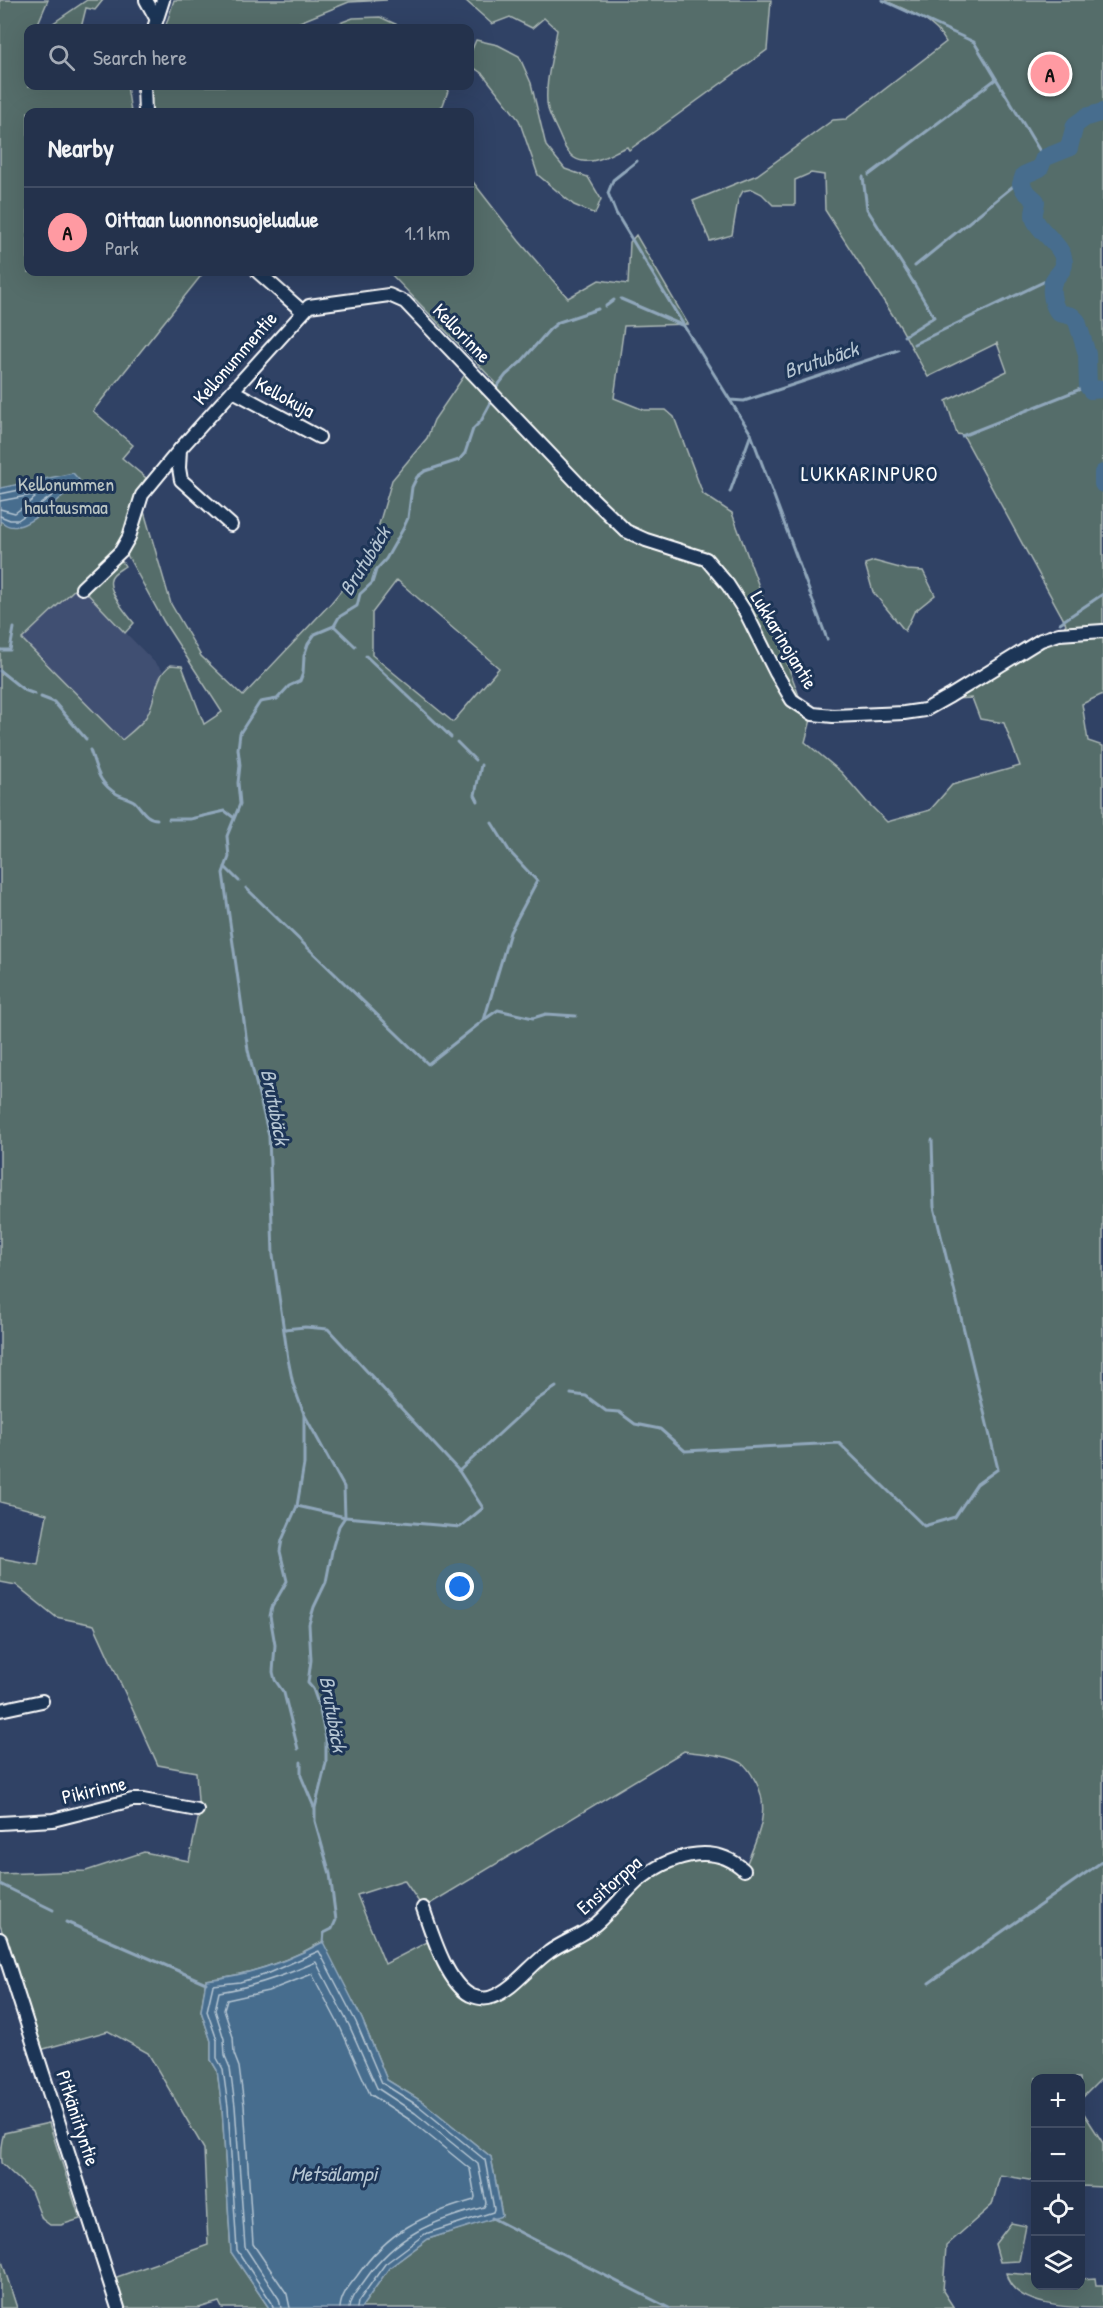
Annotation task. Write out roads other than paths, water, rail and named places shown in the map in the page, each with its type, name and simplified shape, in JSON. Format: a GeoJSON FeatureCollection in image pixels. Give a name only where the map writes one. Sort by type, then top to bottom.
{"type":"FeatureCollection","features":[{"type":"Feature","properties":{"kind":"street"},"geometry":{"type":"LineString","coordinates":[[146,0],[155,23]]}},
{"type":"Feature","properties":{"kind":"street"},"geometry":{"type":"LineString","coordinates":[[155,23],[163,0]]}},
{"type":"Feature","properties":{"kind":"street"},"geometry":{"type":"LineString","coordinates":[[144,90],[145,108]]}},
{"type":"Feature","properties":{"kind":"street","name":"Kellonummentie"},"geometry":{"type":"LineString","coordinates":[[82,588],[121,551],[129,537],[142,495],[302,311],[263,276]]}},
{"type":"Feature","properties":{"kind":"street","name":"Kellorinne"},"geometry":{"type":"LineString","coordinates":[[302,311],[318,304],[389,295],[398,297],[489,390]]}},
{"type":"Feature","properties":{"kind":"street","name":"Lukkarinojantie"},"geometry":{"type":"LineString","coordinates":[[489,390],[588,495],[627,531],[646,540],[706,559],[728,585],[746,613],[792,700],[813,714],[833,716],[925,710],[1041,640],[1059,633],[1103,631]]}},
{"type":"Feature","properties":{"kind":"street","name":"Kellokuja"},"geometry":{"type":"LineString","coordinates":[[233,391],[319,437]]}},
{"type":"Feature","properties":{"kind":"street"},"geometry":{"type":"LineString","coordinates":[[180,449],[181,480],[231,525]]}},
{"type":"Feature","properties":{"kind":"street"},"geometry":{"type":"LineString","coordinates":[[0,1710],[42,1701]]}},
{"type":"Feature","properties":{"kind":"street","name":"Pikirinne"},"geometry":{"type":"LineString","coordinates":[[0,1823],[53,1820],[132,1800],[197,1810]]}},
{"type":"Feature","properties":{"kind":"street","name":"Ensitorppa"},"geometry":{"type":"LineString","coordinates":[[423,1908],[439,1949],[455,1981],[465,1992],[477,1997],[489,1998],[502,1991],[548,1952],[594,1926],[638,1881],[670,1862],[684,1855],[702,1853],[725,1858],[744,1870]]}},
{"type":"Feature","properties":{"kind":"street","name":"Pitkäniityntie"},"geometry":{"type":"LineString","coordinates":[[0,1939],[118,2308]]}},
{"type":"Feature","properties":{"kind":"water"},"geometry":{"type":"Polygon","coordinates":[[[73,473],[80,481],[32,520],[15,527],[0,521],[0,488],[73,473]]]}},
{"type":"Feature","properties":{"kind":"water","name":"Metsälampi"},"geometry":{"type":"Polygon","coordinates":[[[323,1942],[362,2019],[387,2080],[423,2102],[491,2157],[502,2216],[428,2239],[389,2268],[361,2308],[269,2308],[231,2252],[222,2108],[217,2070],[211,2060],[211,2041],[201,2011],[206,1980],[266,1967],[323,1942]]]}},
{"type":"Feature","properties":{"kind":"waterway"},"geometry":{"type":"LineString","coordinates":[[882,0],[974,42],[1044,158]]}},
{"type":"Feature","properties":{"kind":"waterway"},"geometry":{"type":"LineString","coordinates":[[869,175],[996,79]]}},
{"type":"Feature","properties":{"kind":"waterway"},"geometry":{"type":"LineString","coordinates":[[1103,112],[1086,117],[1075,125],[1069,148],[1044,158],[1040,168],[1024,175],[1021,184],[1036,201],[1035,220],[1063,256],[1063,268],[1054,279],[1052,286],[1055,306],[1059,313],[1072,316],[1077,321],[1087,354],[1088,386],[1091,390],[1103,389]]}},
{"type":"Feature","properties":{"kind":"waterway"},"geometry":{"type":"LineString","coordinates":[[637,161],[613,180],[608,193],[616,213],[683,324]]}},
{"type":"Feature","properties":{"kind":"waterway"},"geometry":{"type":"LineString","coordinates":[[863,177],[867,209],[907,272]]}},
{"type":"Feature","properties":{"kind":"waterway","name":"Brutubäck"},"geometry":{"type":"LineString","coordinates":[[915,266],[1022,179]]}},
{"type":"Feature","properties":{"kind":"waterway","name":"Brutubäck"},"geometry":{"type":"LineString","coordinates":[[904,336],[934,317],[907,272]]}},
{"type":"Feature","properties":{"kind":"waterway","name":"Brutubäck"},"geometry":{"type":"LineString","coordinates":[[914,344],[1058,275]]}},
{"type":"Feature","properties":{"kind":"waterway","name":"Brutubäck"},"geometry":{"type":"LineString","coordinates":[[621,299],[684,326],[730,400],[744,401],[898,350]]}},
{"type":"Feature","properties":{"kind":"waterway","name":"Brutubäck"},"geometry":{"type":"LineString","coordinates":[[606,306],[614,300]]}},
{"type":"Feature","properties":{"kind":"waterway","name":"Brutubäck"},"geometry":{"type":"LineString","coordinates":[[496,388],[559,322],[598,309]]}},
{"type":"Feature","properties":{"kind":"waterway"},"geometry":{"type":"LineString","coordinates":[[962,436],[1088,386]]}},
{"type":"Feature","properties":{"kind":"waterway","name":"Brutubäck"},"geometry":{"type":"LineString","coordinates":[[323,1942],[324,1933],[332,1929],[336,1920],[330,1874],[315,1821],[315,1808],[326,1763],[326,1739],[319,1706],[313,1689],[308,1683],[311,1660],[309,1624],[326,1582],[339,1526],[345,1517],[344,1487],[304,1414],[293,1384],[288,1359],[273,1255],[269,1136],[248,1050],[223,873],[229,857],[227,836],[240,804],[238,783],[240,733],[260,702],[277,699],[289,686],[300,681],[304,656],[315,634],[334,626],[339,617],[357,606],[360,594],[372,583],[376,570],[386,559],[403,529],[408,518],[412,487],[417,477],[425,471],[459,460],[465,453],[473,429],[481,421],[493,399]]}},
{"type":"Feature","properties":{"kind":"waterway"},"geometry":{"type":"LineString","coordinates":[[730,400],[751,434],[730,492]]}},
{"type":"Feature","properties":{"kind":"waterway"},"geometry":{"type":"LineString","coordinates":[[751,434],[827,639]]}},
{"type":"Feature","properties":{"kind":"waterway"},"geometry":{"type":"LineString","coordinates":[[1103,473],[1103,484]]}},
{"type":"Feature","properties":{"kind":"waterway"},"geometry":{"type":"LineString","coordinates":[[1060,623],[1103,594]]}},
{"type":"Feature","properties":{"kind":"waterway"},"geometry":{"type":"LineString","coordinates":[[334,626],[355,646]]}},
{"type":"Feature","properties":{"kind":"waterway"},"geometry":{"type":"LineString","coordinates":[[0,650],[10,650],[14,628]]}},
{"type":"Feature","properties":{"kind":"waterway"},"geometry":{"type":"LineString","coordinates":[[366,656],[451,737]]}},
{"type":"Feature","properties":{"kind":"waterway"},"geometry":{"type":"LineString","coordinates":[[0,671],[24,690],[35,694]]}},
{"type":"Feature","properties":{"kind":"waterway"},"geometry":{"type":"LineString","coordinates":[[41,697],[54,702],[86,739]]}},
{"type":"Feature","properties":{"kind":"waterway"},"geometry":{"type":"LineString","coordinates":[[457,742],[475,760]]}},
{"type":"Feature","properties":{"kind":"waterway"},"geometry":{"type":"LineString","coordinates":[[90,750],[99,775],[106,785],[117,794],[131,799],[147,815],[157,819]]}},
{"type":"Feature","properties":{"kind":"waterway"},"geometry":{"type":"LineString","coordinates":[[478,801],[475,795],[481,765]]}},
{"type":"Feature","properties":{"kind":"waterway"},"geometry":{"type":"LineString","coordinates":[[169,819],[190,819],[225,811],[233,817]]}},
{"type":"Feature","properties":{"kind":"waterway"},"geometry":{"type":"LineString","coordinates":[[246,888],[428,1064],[484,1020],[510,932],[537,881],[510,852],[492,823]]}},
{"type":"Feature","properties":{"kind":"waterway"},"geometry":{"type":"LineString","coordinates":[[225,867],[239,881]]}},
{"type":"Feature","properties":{"kind":"waterway"},"geometry":{"type":"LineString","coordinates":[[485,1019],[498,1010],[533,1018],[546,1014],[576,1016]]}},
{"type":"Feature","properties":{"kind":"waterway"},"geometry":{"type":"LineString","coordinates":[[571,1394],[586,1396],[606,1411],[619,1412],[635,1424],[660,1429],[685,1451],[839,1443],[924,1526],[955,1517],[977,1484],[998,1469],[934,1207],[932,1140]]}},
{"type":"Feature","properties":{"kind":"waterway"},"geometry":{"type":"LineString","coordinates":[[284,1329],[305,1327],[328,1329],[459,1471],[535,1401],[556,1387]]}},
{"type":"Feature","properties":{"kind":"waterway"},"geometry":{"type":"LineString","coordinates":[[298,1749],[284,1693],[275,1680],[273,1672],[275,1645],[270,1616],[272,1607],[287,1581],[280,1551],[282,1540],[297,1506],[304,1464],[304,1414]]}},
{"type":"Feature","properties":{"kind":"waterway"},"geometry":{"type":"LineString","coordinates":[[297,1506],[345,1517],[460,1527],[483,1508],[459,1471]]}},
{"type":"Feature","properties":{"kind":"waterway"},"geometry":{"type":"LineString","coordinates":[[301,1762],[301,1776],[314,1807]]}},
{"type":"Feature","properties":{"kind":"waterway"},"geometry":{"type":"LineString","coordinates":[[929,1983],[1103,1861]]}},
{"type":"Feature","properties":{"kind":"waterway"},"geometry":{"type":"LineString","coordinates":[[0,1884],[53,1910]]}},
{"type":"Feature","properties":{"kind":"waterway"},"geometry":{"type":"LineString","coordinates":[[66,1922],[206,1983]]}},
{"type":"Feature","properties":{"kind":"waterway"},"geometry":{"type":"LineString","coordinates":[[492,2218],[669,2308]]}},
{"type":"Feature","properties":{"kind":"place","name":"Oittaan luonnonsuojelualue"},"geometry":{"type":"Point","coordinates":[1050,74]}},
{"type":"Feature","properties":{"kind":"district","name":"LUKKARINPURO"},"geometry":{"type":"Point","coordinates":[870,474]}},
{"type":"Feature","properties":{"kind":"park label","name":"Kellonummen hautausmaa"},"geometry":{"type":"Point","coordinates":[66,496]}}]}
